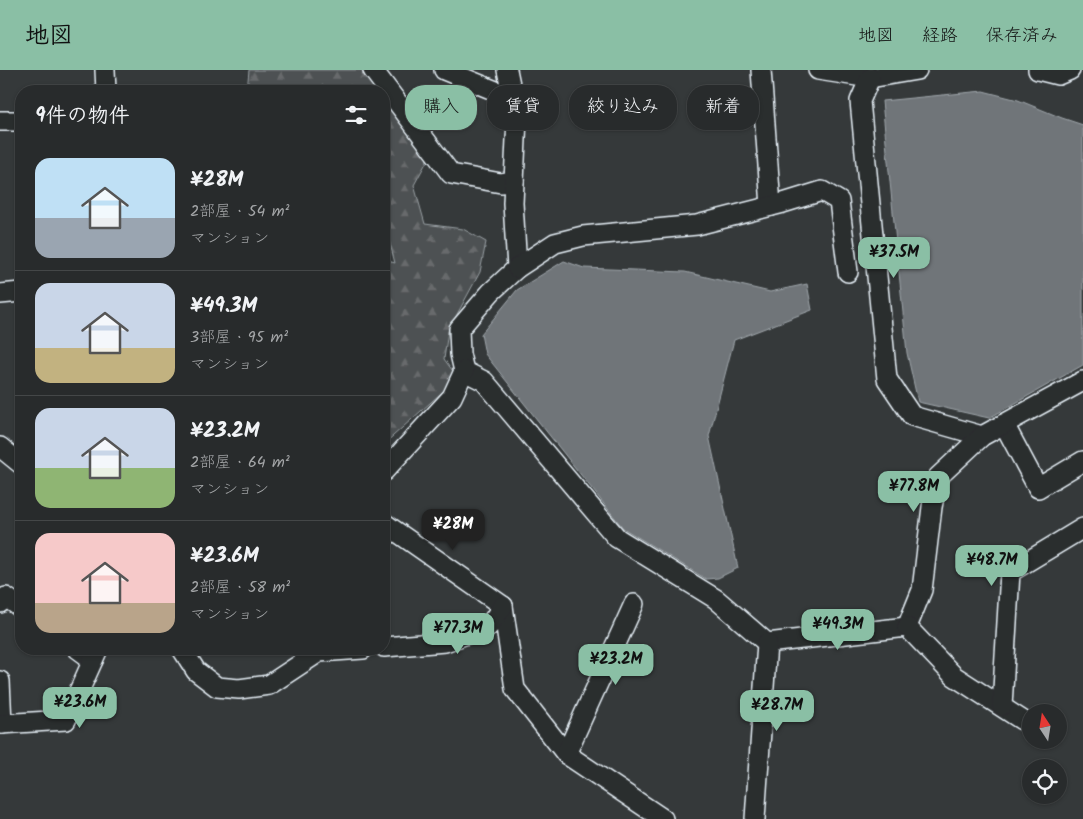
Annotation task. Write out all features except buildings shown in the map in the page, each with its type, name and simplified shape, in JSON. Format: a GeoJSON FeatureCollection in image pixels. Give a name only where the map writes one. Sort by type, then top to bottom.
{"type":"FeatureCollection","features":[{"type":"Feature","properties":{"kind":"street"},"geometry":{"type":"LineString","coordinates":[[105,70],[106,85]]}},
{"type":"Feature","properties":{"kind":"street"},"geometry":{"type":"LineString","coordinates":[[373,70],[384,85]]}},
{"type":"Feature","properties":{"kind":"street"},"geometry":{"type":"LineString","coordinates":[[444,70],[487,87]]}},
{"type":"Feature","properties":{"kind":"street"},"geometry":{"type":"LineString","coordinates":[[508,70],[511,85]]}},
{"type":"Feature","properties":{"kind":"street"},"geometry":{"type":"LineString","coordinates":[[761,70],[770,206]]}},
{"type":"Feature","properties":{"kind":"street"},"geometry":{"type":"LineString","coordinates":[[818,70],[870,78],[918,70]]}},
{"type":"Feature","properties":{"kind":"street"},"geometry":{"type":"LineString","coordinates":[[1038,70],[1058,75],[1070,70]]}},
{"type":"Feature","properties":{"kind":"street"},"geometry":{"type":"LineString","coordinates":[[870,78],[860,101],[886,379],[912,416],[982,436]]}},
{"type":"Feature","properties":{"kind":"street"},"geometry":{"type":"LineString","coordinates":[[390,93],[451,174],[501,184],[514,181]]}},
{"type":"Feature","properties":{"kind":"street"},"geometry":{"type":"LineString","coordinates":[[0,120],[15,121]]}},
{"type":"Feature","properties":{"kind":"street"},"geometry":{"type":"LineString","coordinates":[[516,130],[513,203],[517,268]]}},
{"type":"Feature","properties":{"kind":"street"},"geometry":{"type":"LineString","coordinates":[[390,464],[452,397],[464,371],[460,354],[459,329],[491,292],[517,268],[555,243],[583,236],[697,226],[822,191],[839,201],[848,272]]}},
{"type":"Feature","properties":{"kind":"street"},"geometry":{"type":"LineString","coordinates":[[0,294],[15,293]]}},
{"type":"Feature","properties":{"kind":"street"},"geometry":{"type":"LineString","coordinates":[[464,371],[484,381],[617,538],[716,599],[766,643],[907,627]]}},
{"type":"Feature","properties":{"kind":"street"},"geometry":{"type":"LineString","coordinates":[[907,627],[922,590],[932,507],[938,477],[982,436],[1081,386]]}},
{"type":"Feature","properties":{"kind":"street"},"geometry":{"type":"LineString","coordinates":[[1004,424],[1038,488],[1083,462]]}},
{"type":"Feature","properties":{"kind":"street"},"geometry":{"type":"LineString","coordinates":[[0,447],[15,459]]}},
{"type":"Feature","properties":{"kind":"street"},"geometry":{"type":"LineString","coordinates":[[390,528],[503,606],[515,689],[566,754],[663,819]]}},
{"type":"Feature","properties":{"kind":"street"},"geometry":{"type":"LineString","coordinates":[[1002,706],[1010,572],[1083,528]]}},
{"type":"Feature","properties":{"kind":"street"},"geometry":{"type":"LineString","coordinates":[[0,603],[6,597],[15,604]]}},
{"type":"Feature","properties":{"kind":"street"},"geometry":{"type":"LineString","coordinates":[[566,754],[634,604]]}},
{"type":"Feature","properties":{"kind":"street"},"geometry":{"type":"LineString","coordinates":[[390,647],[446,642],[489,626],[503,606]]}},
{"type":"Feature","properties":{"kind":"street"},"geometry":{"type":"LineString","coordinates":[[907,627],[954,676],[1022,720]]}},
{"type":"Feature","properties":{"kind":"street"},"geometry":{"type":"LineString","coordinates":[[755,819],[766,643]]}},
{"type":"Feature","properties":{"kind":"street"},"geometry":{"type":"LineString","coordinates":[[0,681],[1,724],[66,720],[96,655]]}},
{"type":"Feature","properties":{"kind":"street"},"geometry":{"type":"LineString","coordinates":[[186,655],[196,671],[217,687],[239,689],[269,685],[314,655]]}},
{"type":"Feature","properties":{"kind":"green space"},"geometry":{"type":"Polygon","coordinates":[[[249,70],[378,70],[405,103],[405,130],[424,130],[427,161],[414,185],[425,224],[463,229],[486,242],[480,272],[448,331],[444,359],[458,378],[390,439],[390,262],[395,263],[390,244],[390,85],[248,85],[249,70]]]}},
{"type":"Feature","properties":{"kind":"shaded area"},"geometry":{"type":"Polygon","coordinates":[[[983,91],[1018,100],[1083,125],[1083,365],[989,418],[918,402],[907,353],[882,101],[983,91]]]}},
{"type":"Feature","properties":{"kind":"shaded area"},"geometry":{"type":"Polygon","coordinates":[[[564,261],[584,268],[685,272],[770,292],[807,284],[812,310],[734,340],[709,436],[738,568],[718,578],[706,579],[623,528],[485,354],[481,334],[517,290],[564,261]]]}}]}
